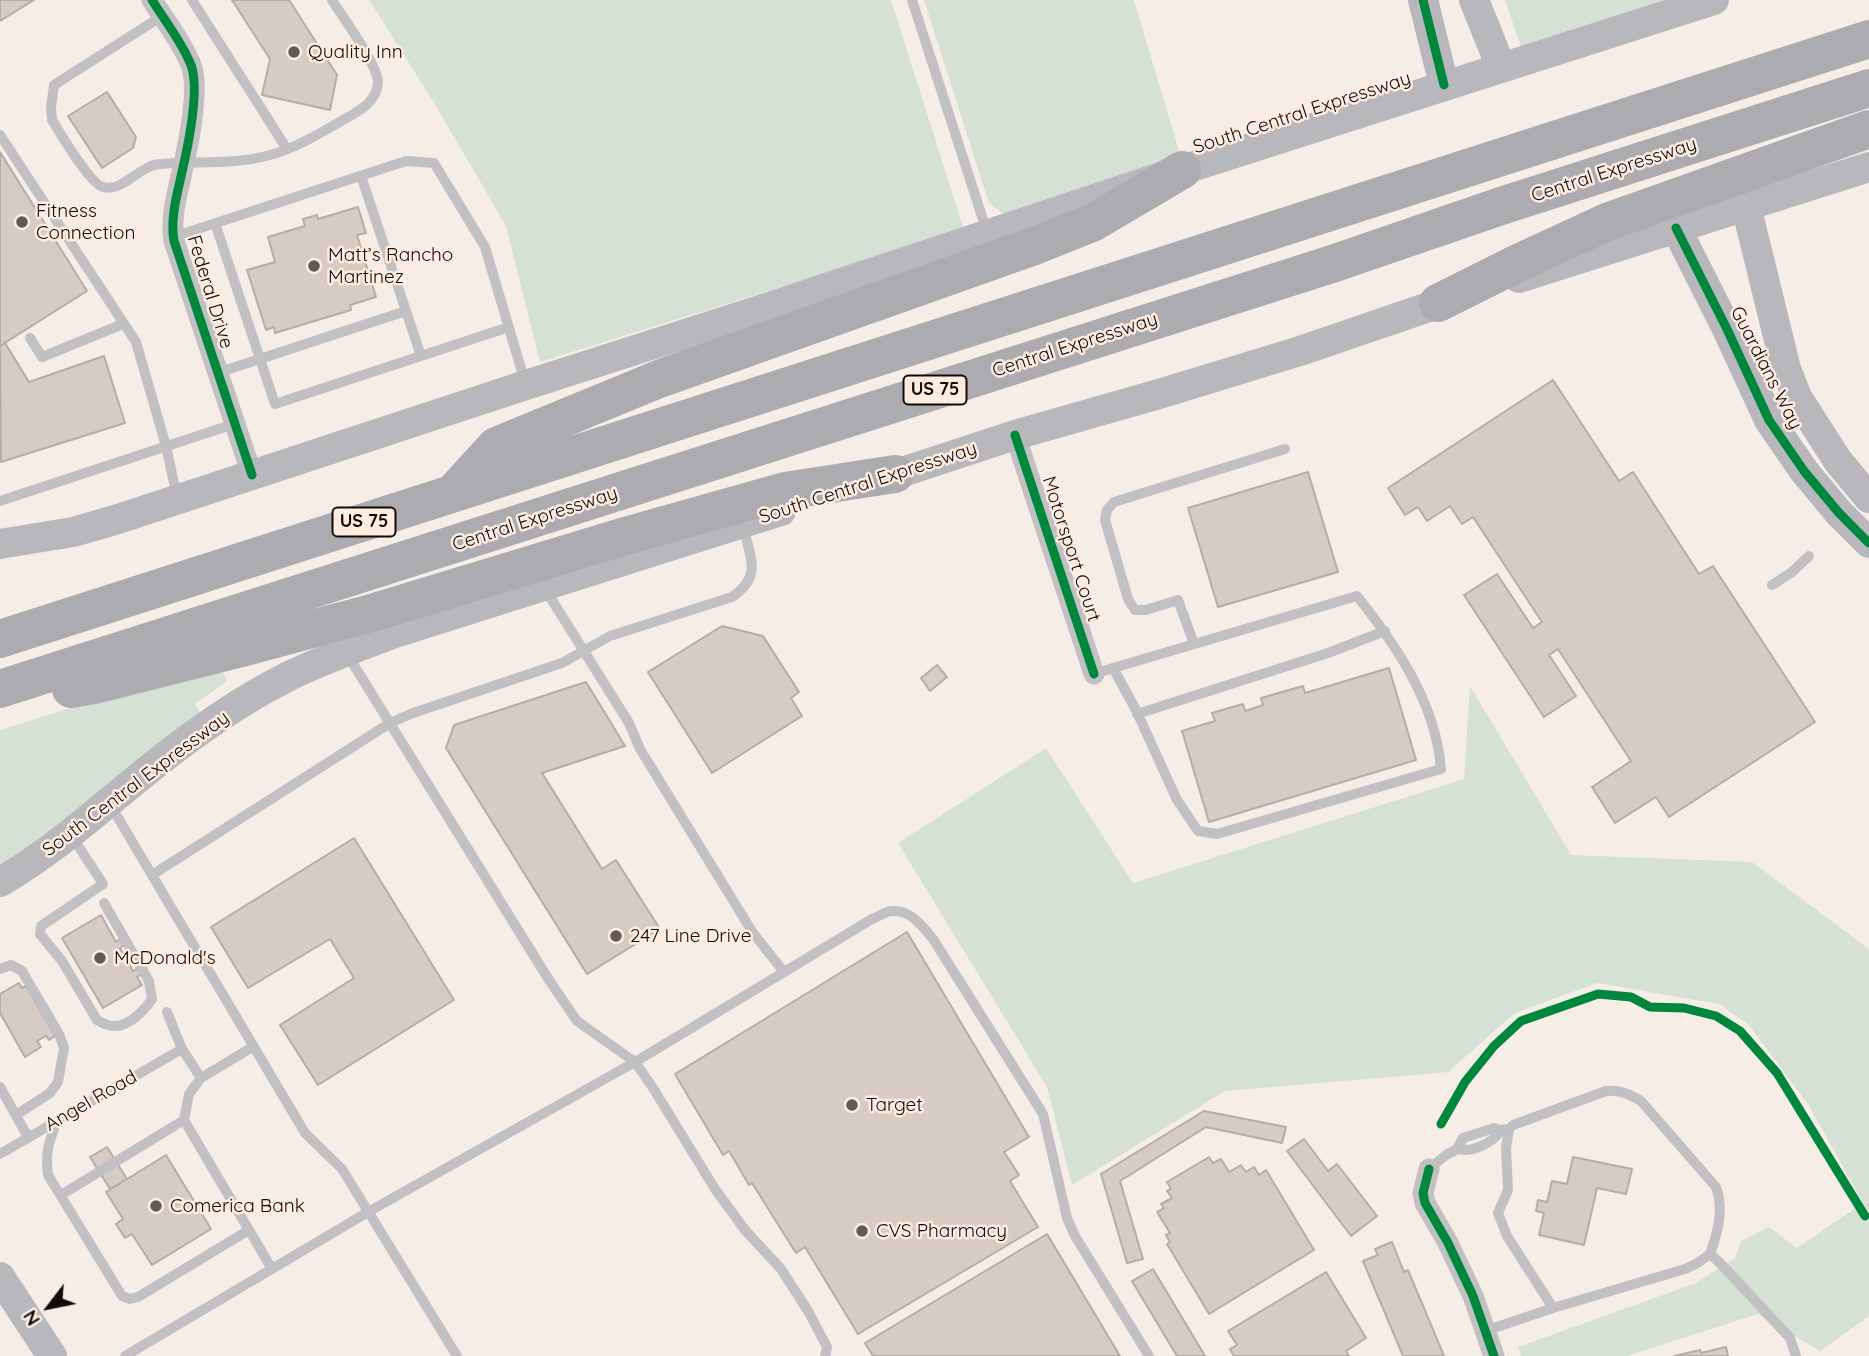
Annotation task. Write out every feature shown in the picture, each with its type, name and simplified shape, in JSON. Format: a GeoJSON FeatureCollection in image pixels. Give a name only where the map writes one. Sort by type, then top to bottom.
{"type":"FeatureCollection","features":[{"type":"Feature","properties":{"kind":"highway","name":"US 75"},"geometry":{"type":"LineString","coordinates":[[0,639],[1869,39]]}},
{"type":"Feature","properties":{"kind":"highway","name":"Central Expressway"},"geometry":{"type":"LineString","coordinates":[[0,689],[1332,264],[1501,206],[1869,88]]}},
{"type":"Feature","properties":{"kind":"highway"},"geometry":{"type":"LineString","coordinates":[[1438,303],[1607,222],[1869,129]]}},
{"type":"Feature","properties":{"kind":"highway"},"geometry":{"type":"LineString","coordinates":[[453,494],[496,446],[659,379],[1034,246],[1094,222],[1182,170]]}},
{"type":"Feature","properties":{"kind":"highway"},"geometry":{"type":"LineString","coordinates":[[0,699],[94,685],[249,646],[375,612],[785,491],[895,474]]}},
{"type":"Feature","properties":{"kind":"main road"},"geometry":{"type":"LineString","coordinates":[[1423,0],[1444,85]]}},
{"type":"Feature","properties":{"kind":"main road"},"geometry":{"type":"LineString","coordinates":[[1474,0],[1501,67]]}},
{"type":"Feature","properties":{"kind":"main road","name":"South Central Expressway"},"geometry":{"type":"LineString","coordinates":[[0,544],[73,531],[115,520],[1182,170],[1714,0]]}},
{"type":"Feature","properties":{"kind":"main road","name":"South Central Expressway"},"geometry":{"type":"LineString","coordinates":[[0,882],[71,835],[192,736],[234,709],[291,676],[395,633],[1015,435],[1300,351],[1438,303],[1869,167]]}},
{"type":"Feature","properties":{"kind":"main road","name":"Guardians Way"},"geometry":{"type":"LineString","coordinates":[[1746,206],[1786,369],[1797,397],[1838,461],[1869,498]]}},
{"type":"Feature","properties":{"kind":"main road","name":"Guardians Way"},"geometry":{"type":"LineString","coordinates":[[1676,229],[1769,420],[1804,471],[1839,513],[1869,543]]}},
{"type":"Feature","properties":{"kind":"main road"},"geometry":{"type":"LineString","coordinates":[[1726,327],[1771,311]]}},
{"type":"Feature","properties":{"kind":"main road"},"geometry":{"type":"LineString","coordinates":[[0,1277],[52,1356]]}},
{"type":"Feature","properties":{"kind":"street","name":"Federal Drive"},"geometry":{"type":"LineString","coordinates":[[157,8],[192,67],[194,96],[173,211],[173,237],[251,475]]}},
{"type":"Feature","properties":{"kind":"street","name":"Motorsport Court"},"geometry":{"type":"LineString","coordinates":[[1015,435],[1103,671]]}},
{"type":"Feature","properties":{"kind":"street"},"geometry":{"type":"LineString","coordinates":[[1429,1169],[1423,1193],[1425,1203],[1473,1296],[1494,1356]]}},
{"type":"Feature","properties":{"kind":"lane"},"geometry":{"type":"LineString","coordinates":[[192,0],[287,149]]}},
{"type":"Feature","properties":{"kind":"lane"},"geometry":{"type":"LineString","coordinates":[[157,8],[54,85],[52,120],[91,178],[101,187],[119,185],[151,164],[228,162],[266,156],[313,137],[373,100],[378,81],[374,67],[332,0]]}},
{"type":"Feature","properties":{"kind":"lane"},"geometry":{"type":"LineString","coordinates":[[912,0],[988,235]]}},
{"type":"Feature","properties":{"kind":"lane"},"geometry":{"type":"LineString","coordinates":[[0,135],[136,342],[166,446],[178,499]]}},
{"type":"Feature","properties":{"kind":"lane"},"geometry":{"type":"LineString","coordinates":[[173,237],[406,161],[434,163],[485,247],[526,384]]}},
{"type":"Feature","properties":{"kind":"lane"},"geometry":{"type":"LineString","coordinates":[[361,176],[421,356]]}},
{"type":"Feature","properties":{"kind":"lane"},"geometry":{"type":"LineString","coordinates":[[215,223],[275,404],[509,327]]}},
{"type":"Feature","properties":{"kind":"lane"},"geometry":{"type":"LineString","coordinates":[[217,373],[406,311]]}},
{"type":"Feature","properties":{"kind":"lane"},"geometry":{"type":"LineString","coordinates":[[30,338],[42,358],[123,324]]}},
{"type":"Feature","properties":{"kind":"lane"},"geometry":{"type":"LineString","coordinates":[[0,501],[234,424]]}},
{"type":"Feature","properties":{"kind":"lane"},"geometry":{"type":"LineString","coordinates":[[1194,644],[1178,600],[1146,610],[1135,610],[1128,598],[1105,520],[1107,510],[1114,502],[1286,449]]}},
{"type":"Feature","properties":{"kind":"lane"},"geometry":{"type":"LineString","coordinates":[[152,875],[390,723],[562,663],[610,636],[732,597],[743,590],[751,579],[752,569],[742,523]]}},
{"type":"Feature","properties":{"kind":"lane"},"geometry":{"type":"LineString","coordinates":[[1772,585],[1792,572],[1809,556]]}},
{"type":"Feature","properties":{"kind":"lane"},"geometry":{"type":"LineString","coordinates":[[543,587],[585,650],[629,723],[640,749],[753,933],[783,972]]}},
{"type":"Feature","properties":{"kind":"lane"},"geometry":{"type":"LineString","coordinates":[[1357,596],[1385,631],[1426,703],[1440,748],[1441,769],[1217,834],[1198,831],[1178,800],[1137,714],[1103,671],[1357,596]]}},
{"type":"Feature","properties":{"kind":"lane"},"geometry":{"type":"LineString","coordinates":[[1137,714],[1328,653],[1385,631]]}},
{"type":"Feature","properties":{"kind":"lane"},"geometry":{"type":"LineString","coordinates":[[346,652],[577,1021],[635,1062],[715,1189],[745,1230],[781,1269],[808,1311],[829,1353]]}},
{"type":"Feature","properties":{"kind":"lane"},"geometry":{"type":"LineString","coordinates":[[109,803],[305,1133],[342,1169],[457,1356]]}},
{"type":"Feature","properties":{"kind":"lane"},"geometry":{"type":"LineString","coordinates":[[71,835],[103,884],[52,917],[41,926],[40,934],[62,961],[97,1020],[114,1027],[133,1018],[146,1008],[152,999],[149,981],[104,903]]}},
{"type":"Feature","properties":{"kind":"lane"},"geometry":{"type":"LineString","coordinates":[[125,1356],[368,1212],[635,1062],[872,919],[891,911],[904,913],[918,922],[933,939],[1044,1114],[1067,1218],[1075,1236],[1149,1356]]}},
{"type":"Feature","properties":{"kind":"lane"},"geometry":{"type":"LineString","coordinates":[[0,969],[11,965],[22,971],[59,1034],[64,1048],[58,1082],[50,1093],[16,1115]]}},
{"type":"Feature","properties":{"kind":"lane"},"geometry":{"type":"LineString","coordinates":[[167,1012],[183,1049],[201,1078]]}},
{"type":"Feature","properties":{"kind":"lane"},"geometry":{"type":"LineString","coordinates":[[254,1046],[201,1078],[189,1094],[184,1120],[272,1269]]}},
{"type":"Feature","properties":{"kind":"lane","name":"Angel Road"},"geometry":{"type":"LineString","coordinates":[[0,1154],[183,1049]]}},
{"type":"Feature","properties":{"kind":"lane"},"geometry":{"type":"LineString","coordinates":[[0,1087],[28,1137]]}},
{"type":"Feature","properties":{"kind":"lane"},"geometry":{"type":"LineString","coordinates":[[1429,1169],[1457,1149],[1467,1151],[1496,1138],[1513,1125],[1606,1091],[1618,1090],[1641,1101],[1716,1186],[1720,1197],[1718,1229],[1710,1254],[1696,1264],[1485,1331]]}},
{"type":"Feature","properties":{"kind":"lane"},"geometry":{"type":"LineString","coordinates":[[61,1195],[184,1120]]}},
{"type":"Feature","properties":{"kind":"lane"},"geometry":{"type":"LineString","coordinates":[[57,1121],[47,1145],[48,1175],[122,1296],[130,1299],[138,1297],[249,1230]]}},
{"type":"Feature","properties":{"kind":"lane"},"geometry":{"type":"LineString","coordinates":[[1505,1129],[1508,1190],[1498,1213],[1507,1236],[1553,1308]]}},
{"type":"Feature","properties":{"kind":"lane"},"geometry":{"type":"LineString","coordinates":[[1710,1254],[1790,1338],[1796,1356]]}},
{"type":"Feature","properties":{"kind":"shaded area"},"geometry":{"type":"Polygon","coordinates":[[[369,0],[891,0],[964,230],[540,362],[506,226],[433,101],[369,0]]]}},
{"type":"Feature","properties":{"kind":"shaded area"},"geometry":{"type":"Polygon","coordinates":[[[924,0],[1134,0],[1182,161],[1011,215],[1002,213],[989,203],[924,0]]]}},
{"type":"Feature","properties":{"kind":"shaded area"},"geometry":{"type":"Polygon","coordinates":[[[1505,0],[1680,0],[1521,47],[1505,0]]]}},
{"type":"Feature","properties":{"kind":"shaded area"},"geometry":{"type":"Polygon","coordinates":[[[218,662],[227,681],[195,704],[202,715],[0,870],[0,730],[218,662]]]}},
{"type":"Feature","properties":{"kind":"shaded area"},"geometry":{"type":"Polygon","coordinates":[[[1470,686],[1571,855],[1752,862],[1869,949],[1869,1316],[1820,1351],[1758,1314],[1627,1356],[1521,1356],[1518,1347],[1696,1283],[1735,1258],[1741,1241],[1769,1227],[1797,1248],[1863,1203],[1808,1104],[1748,1024],[1719,1004],[1597,983],[1515,1013],[1448,1072],[1225,1091],[1072,1185],[1047,1087],[898,843],[1046,748],[1133,883],[1464,779],[1470,686]]]}},
{"type":"Feature","properties":{"kind":"building"},"geometry":{"type":"Polygon","coordinates":[[[0,0],[34,0],[0,21],[0,0]]]}},
{"type":"Feature","properties":{"kind":"building","name":"Quality Inn"},"geometry":{"type":"Polygon","coordinates":[[[232,0],[289,0],[337,75],[330,110],[262,95],[270,59],[232,0]]]}},
{"type":"Feature","properties":{"kind":"building"},"geometry":{"type":"Polygon","coordinates":[[[107,92],[136,137],[133,148],[102,168],[68,116],[107,92]]]}},
{"type":"Feature","properties":{"kind":"building","name":"Fitness Connection"},"geometry":{"type":"Polygon","coordinates":[[[0,152],[87,291],[0,346],[0,152]]]}},
{"type":"Feature","properties":{"kind":"building","name":"Matt’s Rancho Martinez"},"geometry":{"type":"Polygon","coordinates":[[[358,207],[366,233],[357,235],[376,297],[350,305],[351,310],[275,333],[274,327],[266,330],[247,270],[275,262],[268,237],[305,226],[303,219],[317,215],[318,219],[358,207]]]}},
{"type":"Feature","properties":{"kind":"building"},"geometry":{"type":"Polygon","coordinates":[[[5,343],[29,382],[104,356],[125,423],[1,462],[0,346],[5,343]]]}},
{"type":"Feature","properties":{"kind":"building"},"geometry":{"type":"Polygon","coordinates":[[[1553,380],[1619,481],[1633,472],[1699,574],[1713,566],[1815,722],[1669,817],[1656,797],[1615,823],[1592,787],[1631,761],[1558,649],[1549,655],[1576,696],[1544,717],[1464,595],[1497,574],[1533,628],[1542,622],[1473,517],[1462,524],[1450,506],[1427,521],[1418,507],[1405,515],[1388,488],[1553,380]]]}},
{"type":"Feature","properties":{"kind":"building"},"geometry":{"type":"Polygon","coordinates":[[[1308,472],[1338,572],[1218,607],[1188,508],[1308,472]]]}},
{"type":"Feature","properties":{"kind":"building"},"geometry":{"type":"Polygon","coordinates":[[[722,626],[763,636],[799,692],[791,698],[802,716],[712,773],[648,672],[722,626]]]}},
{"type":"Feature","properties":{"kind":"building"},"geometry":{"type":"Polygon","coordinates":[[[937,665],[947,677],[930,691],[921,678],[937,665]]]}},
{"type":"Feature","properties":{"kind":"building"},"geometry":{"type":"Polygon","coordinates":[[[1389,668],[1416,760],[1209,822],[1182,731],[1215,721],[1212,713],[1243,704],[1245,711],[1263,705],[1261,698],[1303,686],[1305,693],[1389,668]]]}},
{"type":"Feature","properties":{"kind":"building"},"geometry":{"type":"Polygon","coordinates":[[[586,682],[625,746],[542,773],[602,869],[616,860],[660,929],[587,974],[446,748],[454,725],[586,682]]]}},
{"type":"Feature","properties":{"kind":"building"},"geometry":{"type":"Polygon","coordinates":[[[354,838],[454,1000],[318,1085],[280,1025],[354,978],[330,939],[248,988],[211,927],[354,838]]]}},
{"type":"Feature","properties":{"kind":"building","name":"McDonald's"},"geometry":{"type":"Polygon","coordinates":[[[101,915],[116,942],[120,939],[124,945],[120,948],[133,971],[138,968],[142,974],[137,977],[142,985],[103,1008],[62,938],[101,915]]]}},
{"type":"Feature","properties":{"kind":"building","name":"Target"},"geometry":{"type":"Polygon","coordinates":[[[907,932],[1029,1137],[1004,1152],[1019,1175],[1010,1181],[1038,1227],[858,1334],[805,1247],[796,1253],[729,1151],[723,1155],[675,1074],[907,932]]]}},
{"type":"Feature","properties":{"kind":"building"},"geometry":{"type":"Polygon","coordinates":[[[19,983],[22,988],[26,986],[55,1036],[49,1040],[46,1036],[37,1041],[41,1047],[25,1057],[0,1013],[0,994],[19,983]]]}},
{"type":"Feature","properties":{"kind":"building"},"geometry":{"type":"Polygon","coordinates":[[[1204,1111],[1286,1127],[1282,1143],[1206,1127],[1120,1181],[1143,1259],[1127,1263],[1101,1174],[1204,1111]]]}},
{"type":"Feature","properties":{"kind":"building"},"geometry":{"type":"Polygon","coordinates":[[[1304,1139],[1328,1171],[1337,1164],[1377,1216],[1351,1236],[1287,1151],[1304,1139]]]}},
{"type":"Feature","properties":{"kind":"building"},"geometry":{"type":"Polygon","coordinates":[[[107,1147],[127,1179],[110,1189],[90,1157],[107,1147]]]}},
{"type":"Feature","properties":{"kind":"building","name":"Comerica Bank"},"geometry":{"type":"Polygon","coordinates":[[[166,1155],[211,1229],[152,1265],[132,1234],[125,1238],[116,1224],[123,1219],[106,1192],[166,1155]]]}},
{"type":"Feature","properties":{"kind":"building"},"geometry":{"type":"Polygon","coordinates":[[[1209,1157],[1213,1163],[1221,1159],[1229,1172],[1241,1165],[1246,1172],[1254,1167],[1259,1175],[1266,1170],[1314,1250],[1209,1314],[1167,1244],[1170,1242],[1166,1235],[1170,1233],[1157,1212],[1164,1208],[1161,1204],[1172,1198],[1167,1191],[1171,1189],[1167,1182],[1209,1157]]]}},
{"type":"Feature","properties":{"kind":"building"},"geometry":{"type":"Polygon","coordinates":[[[1573,1157],[1632,1169],[1626,1194],[1597,1188],[1584,1245],[1539,1235],[1544,1213],[1536,1211],[1538,1200],[1547,1202],[1552,1181],[1567,1184],[1573,1157]]]}},
{"type":"Feature","properties":{"kind":"building"},"geometry":{"type":"Polygon","coordinates":[[[1047,1234],[1120,1356],[873,1356],[865,1343],[1047,1234]]]}},
{"type":"Feature","properties":{"kind":"building"},"geometry":{"type":"Polygon","coordinates":[[[1392,1242],[1404,1272],[1408,1270],[1444,1356],[1403,1356],[1363,1261],[1378,1255],[1375,1249],[1392,1242]]]}},
{"type":"Feature","properties":{"kind":"building"},"geometry":{"type":"Polygon","coordinates":[[[1153,1269],[1205,1356],[1177,1356],[1132,1281],[1153,1269]]]}},
{"type":"Feature","properties":{"kind":"building"},"geometry":{"type":"Polygon","coordinates":[[[1326,1272],[1366,1338],[1346,1351],[1349,1356],[1234,1356],[1230,1349],[1237,1345],[1228,1331],[1326,1272]]]}},
{"type":"Feature","properties":{"kind":"building"},"geometry":{"type":"Polygon","coordinates":[[[1726,1347],[1728,1356],[1674,1356],[1700,1350],[1701,1353],[1726,1347]]]}},
{"type":"Feature","properties":{"kind":"cycle path"},"geometry":{"type":"LineString","coordinates":[[152,0],[183,48],[193,75],[192,118],[175,206],[174,241],[252,475]]}},
{"type":"Feature","properties":{"kind":"cycle path"},"geometry":{"type":"LineString","coordinates":[[1423,0],[1444,85]]}},
{"type":"Feature","properties":{"kind":"cycle path"},"geometry":{"type":"LineString","coordinates":[[1676,228],[1769,420],[1804,471],[1839,513],[1869,543]]}},
{"type":"Feature","properties":{"kind":"cycle path"},"geometry":{"type":"LineString","coordinates":[[1015,435],[1094,674]]}},
{"type":"Feature","properties":{"kind":"cycle path"},"geometry":{"type":"LineString","coordinates":[[1441,1124],[1465,1082],[1494,1046],[1521,1021],[1598,994],[1631,997],[1650,1007],[1684,1008],[1716,1016],[1740,1031],[1777,1073],[1865,1216]]}},
{"type":"Feature","properties":{"kind":"cycle path"},"geometry":{"type":"LineString","coordinates":[[1429,1169],[1423,1193],[1425,1203],[1473,1296],[1494,1356]]}},
{"type":"Feature","properties":{"kind":"place","name":"Quality Inn"},"geometry":{"type":"Point","coordinates":[294,52]}},
{"type":"Feature","properties":{"kind":"place","name":"Fitness Connection"},"geometry":{"type":"Point","coordinates":[22,222]}},
{"type":"Feature","properties":{"kind":"place","name":"Matt’s Rancho Martinez"},"geometry":{"type":"Point","coordinates":[314,266]}},
{"type":"Feature","properties":{"kind":"place","name":"247 Line Drive"},"geometry":{"type":"Point","coordinates":[616,936]}},
{"type":"Feature","properties":{"kind":"place","name":"McDonald's"},"geometry":{"type":"Point","coordinates":[100,958]}},
{"type":"Feature","properties":{"kind":"place","name":"Target"},"geometry":{"type":"Point","coordinates":[852,1105]}},
{"type":"Feature","properties":{"kind":"place","name":"Comerica Bank"},"geometry":{"type":"Point","coordinates":[156,1206]}},
{"type":"Feature","properties":{"kind":"place","name":"CVS Pharmacy"},"geometry":{"type":"Point","coordinates":[862,1231]}}]}
